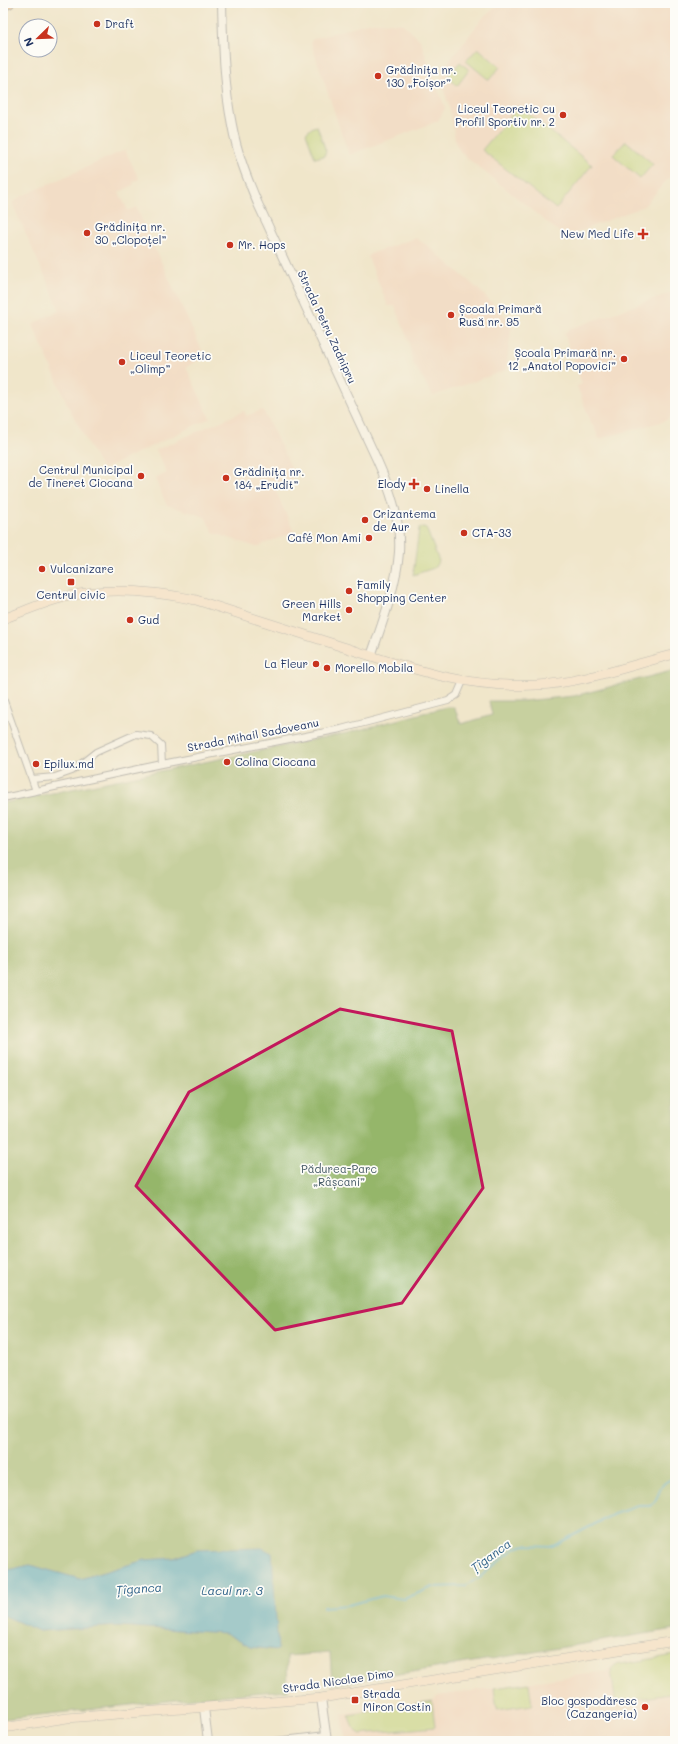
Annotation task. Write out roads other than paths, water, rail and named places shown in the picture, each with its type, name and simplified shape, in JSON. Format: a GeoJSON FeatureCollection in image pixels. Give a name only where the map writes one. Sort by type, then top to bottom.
{"type":"FeatureCollection","features":[{"type":"Feature","properties":{"kind":"main road"},"geometry":{"type":"LineString","coordinates":[[3,5],[9,3]]}},
{"type":"Feature","properties":{"kind":"main road"},"geometry":{"type":"LineString","coordinates":[[3,619],[68,596],[101,591],[147,592],[196,600],[424,672],[462,681],[520,686],[555,683],[675,654]]}},
{"type":"Feature","properties":{"kind":"main road","name":"Strada Nicolae Dimo"},"geometry":{"type":"LineString","coordinates":[[3,1728],[67,1718],[321,1698],[675,1641]]}},
{"type":"Feature","properties":{"kind":"street","name":"Strada Petru Zadnipru"},"geometry":{"type":"LineString","coordinates":[[222,3],[229,104],[232,126],[242,164],[258,204],[390,489],[396,512],[398,563],[371,656]]}},
{"type":"Feature","properties":{"kind":"street","name":"Strada Mihail Sadoveanu"},"geometry":{"type":"LineString","coordinates":[[3,798],[162,764],[341,729],[448,701],[457,696],[462,681]]}},
{"type":"Feature","properties":{"kind":"street"},"geometry":{"type":"LineString","coordinates":[[3,698],[36,791]]}},
{"type":"Feature","properties":{"kind":"street"},"geometry":{"type":"LineString","coordinates":[[32,779],[55,777],[72,771],[96,752],[136,734],[151,736],[161,745],[162,764]]}},
{"type":"Feature","properties":{"kind":"street"},"geometry":{"type":"LineString","coordinates":[[275,1741],[327,1738],[321,1698]]}},
{"type":"Feature","properties":{"kind":"street"},"geometry":{"type":"LineString","coordinates":[[204,1708],[208,1741]]}},
{"type":"Feature","properties":{"kind":"water","name":"Lacul nr. 3"},"geometry":{"type":"Polygon","coordinates":[[[262,1548],[272,1553],[278,1650],[250,1647],[226,1633],[118,1626],[39,1631],[3,1615],[3,1569],[8,1570],[30,1565],[80,1579],[145,1560],[174,1558],[197,1550],[262,1548]]]}},
{"type":"Feature","properties":{"kind":"waterway","name":"Țîganca"},"geometry":{"type":"LineString","coordinates":[[323,1607],[348,1605],[382,1596],[404,1599],[433,1587],[465,1586],[480,1577],[515,1548],[525,1545],[553,1546],[614,1514],[638,1506],[651,1506],[655,1502],[664,1483],[675,1478]]}},
{"type":"Feature","properties":{"kind":"place","name":"Draft"},"geometry":{"type":"Point","coordinates":[97,24]}},
{"type":"Feature","properties":{"kind":"place","name":"Grădinița nr. 130 „Foișor”"},"geometry":{"type":"Point","coordinates":[378,76]}},
{"type":"Feature","properties":{"kind":"place","name":"Liceul Teoretic cu Profil Sportiv nr. 2"},"geometry":{"type":"Point","coordinates":[563,115]}},
{"type":"Feature","properties":{"kind":"place","name":"Grădinița nr. 30 „Clopoțel”"},"geometry":{"type":"Point","coordinates":[87,233]}},
{"type":"Feature","properties":{"kind":"place","name":"New Med Life"},"geometry":{"type":"Point","coordinates":[643,234]}},
{"type":"Feature","properties":{"kind":"place","name":"Mr. Hops"},"geometry":{"type":"Point","coordinates":[230,245]}},
{"type":"Feature","properties":{"kind":"place","name":"Școala Primară Rusă nr. 95"},"geometry":{"type":"Point","coordinates":[451,315]}},
{"type":"Feature","properties":{"kind":"place","name":"Școala Primară nr. 12 „Anatol Popovici”"},"geometry":{"type":"Point","coordinates":[624,359]}},
{"type":"Feature","properties":{"kind":"place","name":"Liceul Teoretic „Olimp”"},"geometry":{"type":"Point","coordinates":[122,362]}},
{"type":"Feature","properties":{"kind":"place","name":"Centrul Municipal de Tineret Ciocana"},"geometry":{"type":"Point","coordinates":[141,476]}},
{"type":"Feature","properties":{"kind":"place","name":"Grădinița nr. 184 „Erudit”"},"geometry":{"type":"Point","coordinates":[226,478]}},
{"type":"Feature","properties":{"kind":"place","name":"Elody"},"geometry":{"type":"Point","coordinates":[414,484]}},
{"type":"Feature","properties":{"kind":"place","name":"Linella"},"geometry":{"type":"Point","coordinates":[427,489]}},
{"type":"Feature","properties":{"kind":"place","name":"Crizantema de Aur"},"geometry":{"type":"Point","coordinates":[365,520]}},
{"type":"Feature","properties":{"kind":"place","name":"CTA-33"},"geometry":{"type":"Point","coordinates":[464,533]}},
{"type":"Feature","properties":{"kind":"place","name":"Café Mon Ami"},"geometry":{"type":"Point","coordinates":[369,538]}},
{"type":"Feature","properties":{"kind":"place","name":"Vulcanizare"},"geometry":{"type":"Point","coordinates":[42,569]}},
{"type":"Feature","properties":{"kind":"place","name":"Centrul civic"},"geometry":{"type":"Point","coordinates":[71,582]}},
{"type":"Feature","properties":{"kind":"place","name":"Family Shopping Center"},"geometry":{"type":"Point","coordinates":[349,591]}},
{"type":"Feature","properties":{"kind":"place","name":"Green Hills Market"},"geometry":{"type":"Point","coordinates":[349,610]}},
{"type":"Feature","properties":{"kind":"place","name":"Gud"},"geometry":{"type":"Point","coordinates":[130,620]}},
{"type":"Feature","properties":{"kind":"place","name":"La Fleur"},"geometry":{"type":"Point","coordinates":[316,664]}},
{"type":"Feature","properties":{"kind":"place","name":"Morello Mobila"},"geometry":{"type":"Point","coordinates":[327,668]}},
{"type":"Feature","properties":{"kind":"place","name":"Colina Ciocana"},"geometry":{"type":"Point","coordinates":[227,762]}},
{"type":"Feature","properties":{"kind":"place","name":"Epilux.md"},"geometry":{"type":"Point","coordinates":[36,764]}},
{"type":"Feature","properties":{"kind":"place","name":"Strada Miron Costin"},"geometry":{"type":"Point","coordinates":[355,1700]}},
{"type":"Feature","properties":{"kind":"place","name":"Bloc gospodăresc (Cazangeria)"},"geometry":{"type":"Point","coordinates":[645,1707]}},
{"type":"Feature","properties":{"kind":"park label","name":"Pădurea-Parc „Râșcani”"},"geometry":{"type":"Point","coordinates":[339,1175]}}]}
